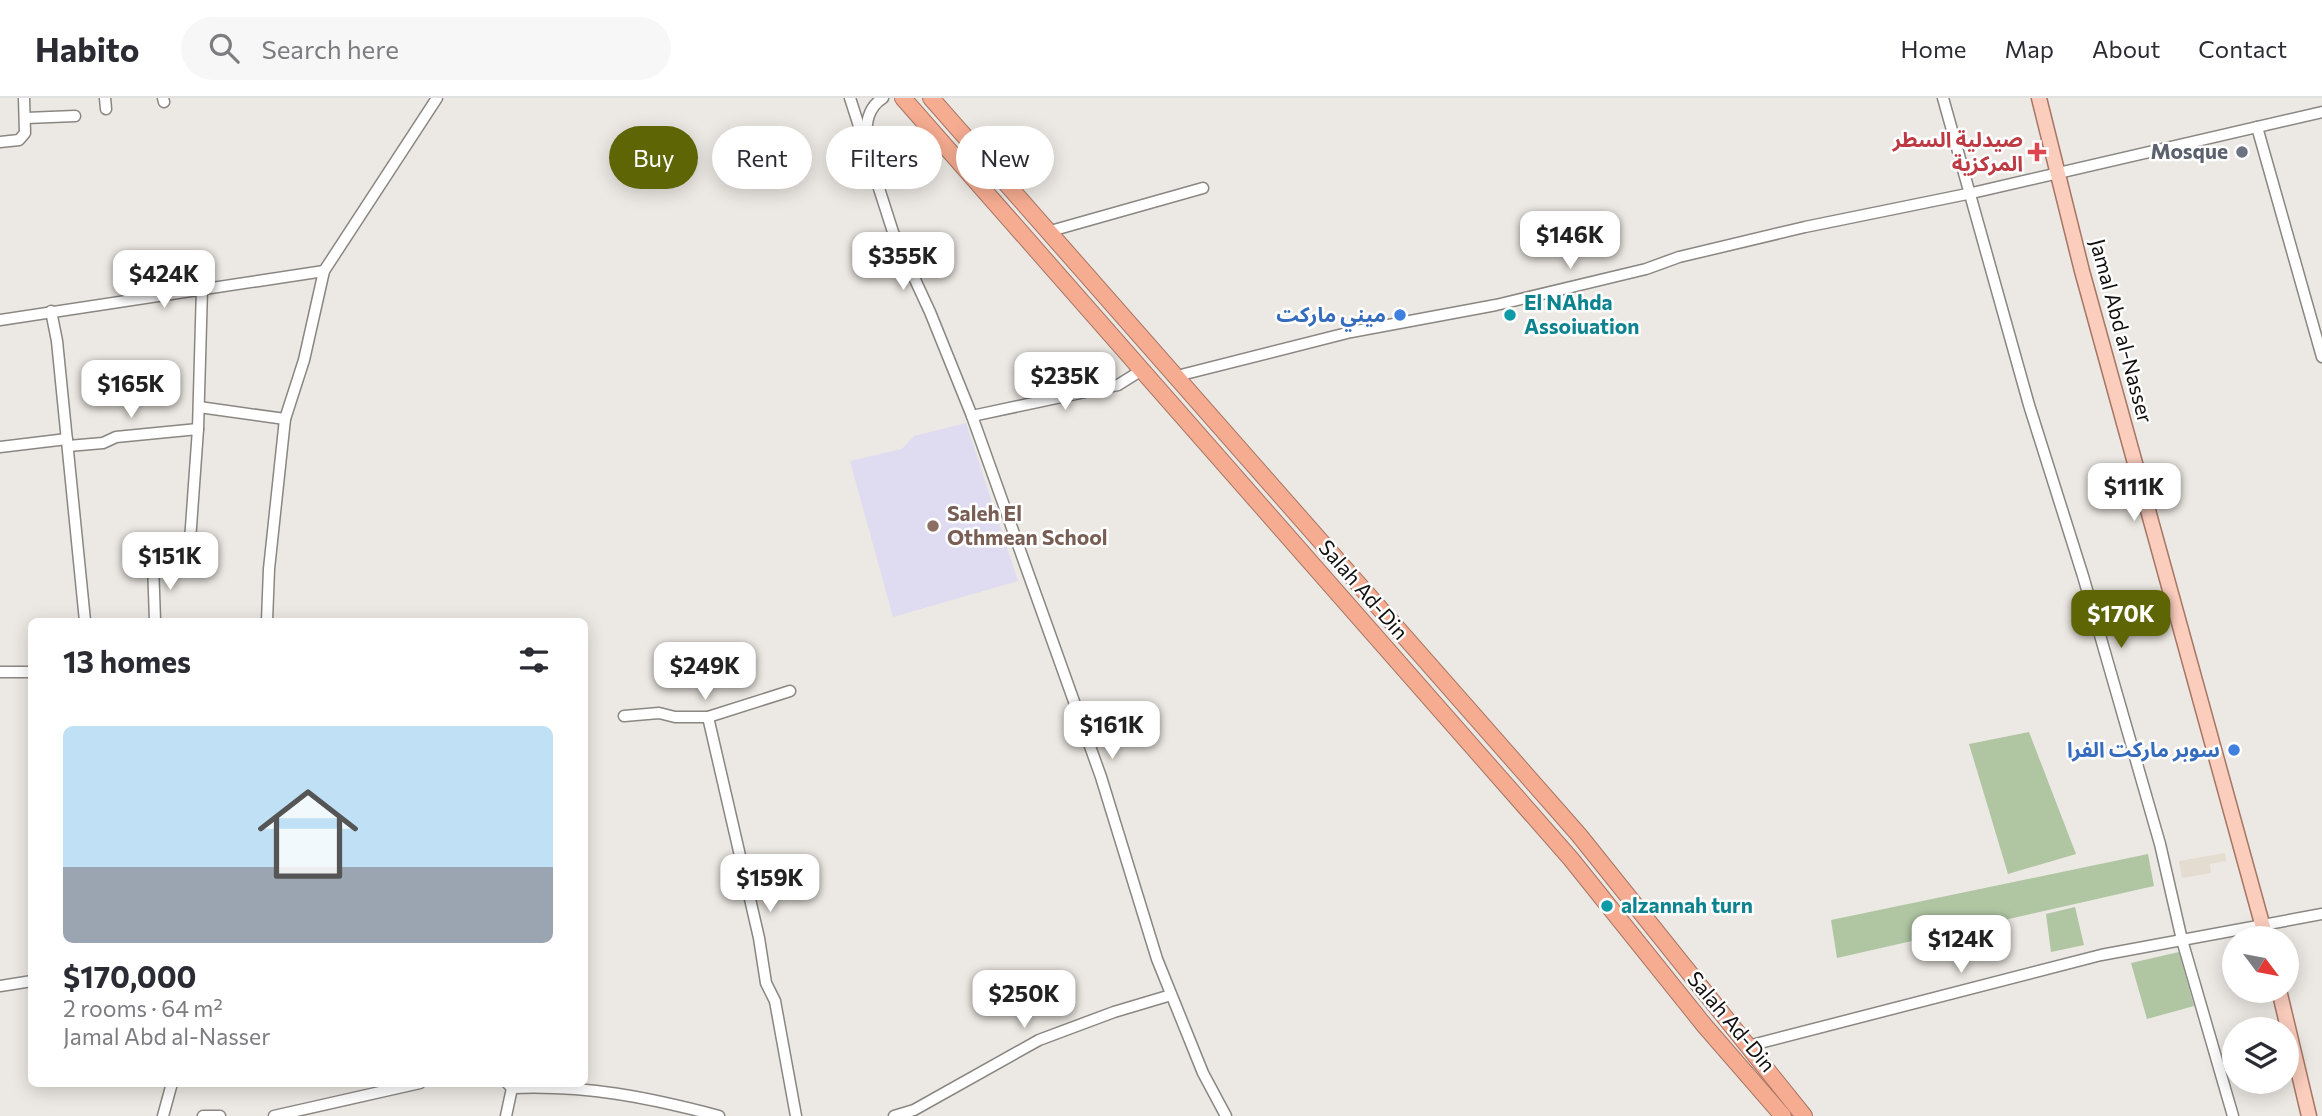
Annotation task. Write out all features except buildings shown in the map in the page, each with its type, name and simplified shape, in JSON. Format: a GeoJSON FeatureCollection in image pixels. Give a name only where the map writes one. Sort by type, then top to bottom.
{"type":"FeatureCollection","features":[{"type":"Feature","properties":{"kind":"highway","name":"Salah Ad-Din"},"geometry":{"type":"LineString","coordinates":[[903,98],[1536,820],[1783,1116]]}},
{"type":"Feature","properties":{"kind":"highway","name":"Salah Ad-Din"},"geometry":{"type":"LineString","coordinates":[[931,98],[1173,377],[1238,444],[1555,806],[1804,1116]]}},
{"type":"Feature","properties":{"kind":"highway"},"geometry":{"type":"LineString","coordinates":[[1335,589],[1340,573],[1353,577]]}},
{"type":"Feature","properties":{"kind":"highway"},"geometry":{"type":"LineString","coordinates":[[1536,820],[1553,815],[1555,806]]}},
{"type":"Feature","properties":{"kind":"main road","name":"Jamal Abd al-Nasser"},"geometry":{"type":"LineString","coordinates":[[2039,98],[2057,174],[2262,926]]}},
{"type":"Feature","properties":{"kind":"main road"},"geometry":{"type":"LineString","coordinates":[[2282,1003],[2309,1116]]}},
{"type":"Feature","properties":{"kind":"street"},"geometry":{"type":"LineString","coordinates":[[0,142],[19,140],[26,133],[24,98]]}},
{"type":"Feature","properties":{"kind":"street"},"geometry":{"type":"LineString","coordinates":[[267,618],[269,569],[285,419],[304,360],[324,271],[437,98]]}},
{"type":"Feature","properties":{"kind":"street"},"geometry":{"type":"LineString","coordinates":[[850,98],[858,126]]}},
{"type":"Feature","properties":{"kind":"street"},"geometry":{"type":"LineString","coordinates":[[868,126],[868,116],[875,103],[883,98]]}},
{"type":"Feature","properties":{"kind":"street"},"geometry":{"type":"LineString","coordinates":[[1943,98],[1972,193],[2029,405],[2083,576],[2160,844],[2182,940],[2233,1116]]}},
{"type":"Feature","properties":{"kind":"street"},"geometry":{"type":"LineString","coordinates":[[1173,377],[1351,332],[1496,305],[1817,224],[1972,193],[2322,112]]}},
{"type":"Feature","properties":{"kind":"street"},"geometry":{"type":"LineString","coordinates":[[26,118],[75,116]]}},
{"type":"Feature","properties":{"kind":"street"},"geometry":{"type":"LineString","coordinates":[[2257,127],[2322,357]]}},
{"type":"Feature","properties":{"kind":"street"},"geometry":{"type":"LineString","coordinates":[[1047,232],[1203,188]]}},
{"type":"Feature","properties":{"kind":"street"},"geometry":{"type":"LineString","coordinates":[[879,189],[893,232],[930,312],[972,416],[1101,776],[1171,995],[1203,1073],[1226,1116]]}},
{"type":"Feature","properties":{"kind":"street"},"geometry":{"type":"LineString","coordinates":[[0,320],[324,271]]}},
{"type":"Feature","properties":{"kind":"street"},"geometry":{"type":"LineString","coordinates":[[155,618],[153,563],[168,562],[182,554],[190,541],[198,429],[202,288]]}},
{"type":"Feature","properties":{"kind":"street"},"geometry":{"type":"LineString","coordinates":[[51,311],[57,341],[85,618]]}},
{"type":"Feature","properties":{"kind":"street"},"geometry":{"type":"LineString","coordinates":[[972,416],[1118,385],[1142,370]]}},
{"type":"Feature","properties":{"kind":"street"},"geometry":{"type":"LineString","coordinates":[[199,407],[285,419]]}},
{"type":"Feature","properties":{"kind":"street"},"geometry":{"type":"LineString","coordinates":[[0,447],[103,443],[116,437],[198,429]]}},
{"type":"Feature","properties":{"kind":"street"},"geometry":{"type":"LineString","coordinates":[[0,672],[28,672]]}},
{"type":"Feature","properties":{"kind":"street"},"geometry":{"type":"LineString","coordinates":[[624,716],[659,713],[676,717],[708,717],[790,691]]}},
{"type":"Feature","properties":{"kind":"street"},"geometry":{"type":"LineString","coordinates":[[708,717],[759,938],[766,983],[778,1014],[796,1116]]}},
{"type":"Feature","properties":{"kind":"street"},"geometry":{"type":"LineString","coordinates":[[2283,926],[2322,914]]}},
{"type":"Feature","properties":{"kind":"street"},"geometry":{"type":"LineString","coordinates":[[1748,1046],[2101,955],[2182,940],[2222,936]]}},
{"type":"Feature","properties":{"kind":"street"},"geometry":{"type":"LineString","coordinates":[[0,986],[28,982]]}},
{"type":"Feature","properties":{"kind":"street"},"geometry":{"type":"LineString","coordinates":[[894,1116],[914,1110],[1039,1040],[1114,1012],[1171,995]]}},
{"type":"Feature","properties":{"kind":"street"},"geometry":{"type":"LineString","coordinates":[[163,1116],[171,1087]]}},
{"type":"Feature","properties":{"kind":"street"},"geometry":{"type":"LineString","coordinates":[[274,1116],[402,1087]]}},
{"type":"Feature","properties":{"kind":"street"},"geometry":{"type":"LineString","coordinates":[[506,1116],[510,1087]]}},
{"type":"Feature","properties":{"kind":"street"},"geometry":{"type":"LineString","coordinates":[[581,1087],[622,1092],[719,1116]]}},
{"type":"Feature","properties":{"kind":"street"},"geometry":{"type":"LineString","coordinates":[[203,1116],[220,1116]]}},
{"type":"Feature","properties":{"kind":"shaded area","name":"Saleh El Othmean School"},"geometry":{"type":"Polygon","coordinates":[[[966,423],[1018,581],[893,617],[850,461],[902,449],[914,436],[966,423]]]}},
{"type":"Feature","properties":{"kind":"shaded area"},"geometry":{"type":"Polygon","coordinates":[[[2225,853],[2226,861],[2210,864],[2211,873],[2182,878],[2179,861],[2225,853]]]}},
{"type":"Feature","properties":{"kind":"green space"},"geometry":{"type":"Polygon","coordinates":[[[2029,732],[2076,854],[2008,874],[1969,744],[2029,732]]]}},
{"type":"Feature","properties":{"kind":"green space"},"geometry":{"type":"Polygon","coordinates":[[[2148,854],[2154,886],[1837,958],[1831,920],[2148,854]]]}},
{"type":"Feature","properties":{"kind":"green space"},"geometry":{"type":"Polygon","coordinates":[[[2075,907],[2084,945],[2051,952],[2046,914],[2075,907]]]}},
{"type":"Feature","properties":{"kind":"green space"},"geometry":{"type":"Polygon","coordinates":[[[2179,952],[2194,1006],[2147,1019],[2131,963],[2179,952]]]}},
{"type":"Feature","properties":{"kind":"place","name":"صيدلية السطر المركزية"},"geometry":{"type":"Point","coordinates":[2037,152]}},
{"type":"Feature","properties":{"kind":"place","name":"Mosque"},"geometry":{"type":"Point","coordinates":[2242,152]}},
{"type":"Feature","properties":{"kind":"place","name":"ميني ماركت"},"geometry":{"type":"Point","coordinates":[1400,315]}},
{"type":"Feature","properties":{"kind":"place","name":"El NAhda Assoiuation"},"geometry":{"type":"Point","coordinates":[1510,315]}},
{"type":"Feature","properties":{"kind":"place","name":"Saleh El Othmean School"},"geometry":{"type":"Point","coordinates":[933,526]}},
{"type":"Feature","properties":{"kind":"place","name":"سوبر ماركت الفرا"},"geometry":{"type":"Point","coordinates":[2234,750]}},
{"type":"Feature","properties":{"kind":"place","name":"alzannah turn"},"geometry":{"type":"Point","coordinates":[1607,906]}}]}
